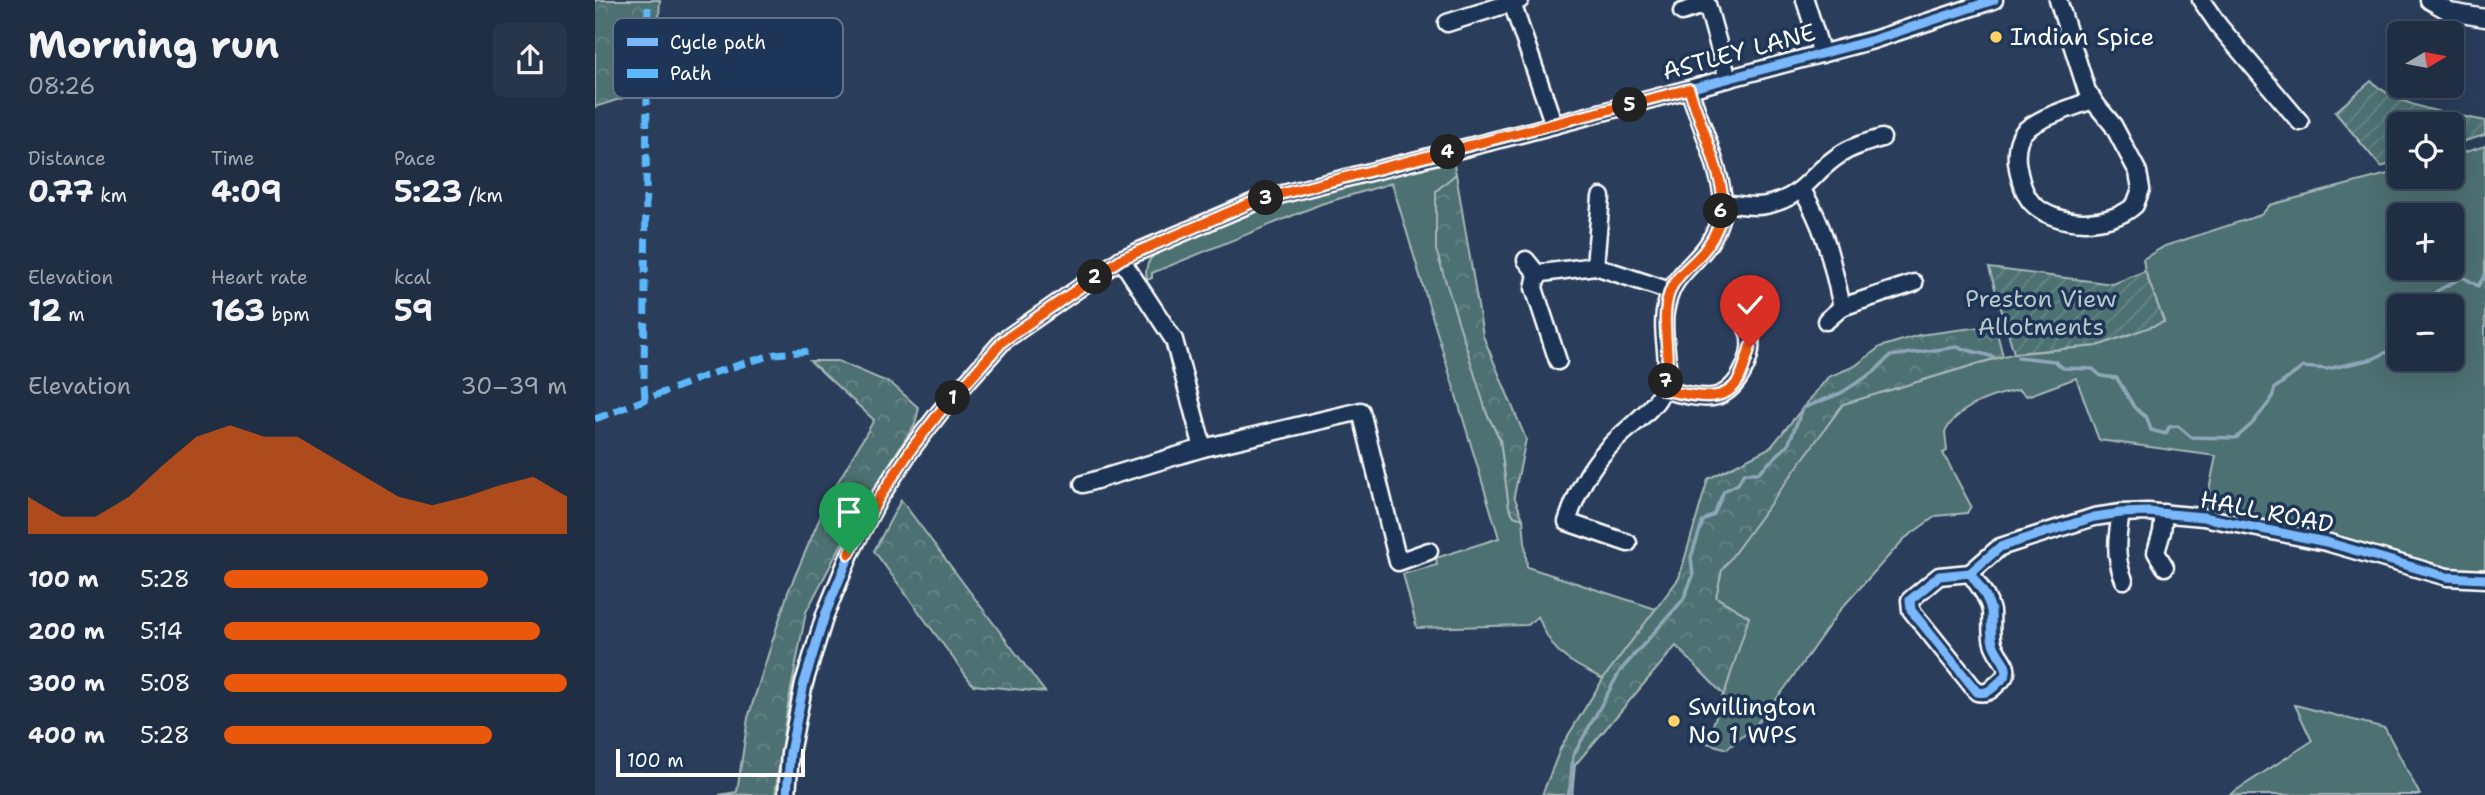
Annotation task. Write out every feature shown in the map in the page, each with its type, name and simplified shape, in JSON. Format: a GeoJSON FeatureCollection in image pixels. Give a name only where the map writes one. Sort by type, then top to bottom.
{"type":"FeatureCollection","features":[{"type":"Feature","properties":{"kind":"street"},"geometry":{"type":"LineString","coordinates":[[1805,0],[1822,54]]}},
{"type":"Feature","properties":{"kind":"street","name":"ASTLEY LANE"},"geometry":{"type":"LineString","coordinates":[[787,795],[790,753],[804,683],[849,554],[879,498],[926,430],[1003,341],[1121,259],[1258,200],[1822,54],[1994,0]]}},
{"type":"Feature","properties":{"kind":"street"},"geometry":{"type":"LineString","coordinates":[[2058,0],[2092,100],[2113,125],[2138,172],[2141,189],[2129,211],[2114,218],[2087,221],[2058,217],[2039,209],[2025,193],[2018,167],[2018,142],[2029,128],[2092,100]]}},
{"type":"Feature","properties":{"kind":"street"},"geometry":{"type":"LineString","coordinates":[[2201,0],[2219,26],[2299,122]]}},
{"type":"Feature","properties":{"kind":"street"},"geometry":{"type":"LineString","coordinates":[[2429,0],[2450,12],[2485,18]]}},
{"type":"Feature","properties":{"kind":"street"},"geometry":{"type":"LineString","coordinates":[[1447,23],[1516,1],[1554,125]]}},
{"type":"Feature","properties":{"kind":"street"},"geometry":{"type":"LineString","coordinates":[[1682,12],[1707,4],[1728,79]]}},
{"type":"Feature","properties":{"kind":"street"},"geometry":{"type":"LineString","coordinates":[[1628,543],[1563,520],[1588,472],[1607,449],[1652,407],[1663,390],[1668,371],[1665,315],[1669,291],[1705,249],[1717,230],[1723,203],[1719,181],[1689,89]]}},
{"type":"Feature","properties":{"kind":"street"},"geometry":{"type":"LineString","coordinates":[[1723,203],[1764,206],[1790,197],[1802,190],[1842,153],[1882,138]]}},
{"type":"Feature","properties":{"kind":"street"},"geometry":{"type":"LineString","coordinates":[[1802,190],[1816,213],[1828,243],[1842,307]]}},
{"type":"Feature","properties":{"kind":"street"},"geometry":{"type":"LineString","coordinates":[[1595,266],[1601,197]]}},
{"type":"Feature","properties":{"kind":"street"},"geometry":{"type":"LineString","coordinates":[[1121,259],[1174,340],[1203,448]]}},
{"type":"Feature","properties":{"kind":"street"},"geometry":{"type":"LineString","coordinates":[[1526,260],[1539,276]]}},
{"type":"Feature","properties":{"kind":"street"},"geometry":{"type":"LineString","coordinates":[[1558,361],[1535,293],[1534,284],[1539,276],[1546,272],[1595,266],[1669,291]]}},
{"type":"Feature","properties":{"kind":"street"},"geometry":{"type":"LineString","coordinates":[[1826,321],[1842,307],[1914,283]]}},
{"type":"Feature","properties":{"kind":"street"},"geometry":{"type":"LineString","coordinates":[[1663,390],[1712,397],[1732,388],[1739,380],[1750,347],[1748,332],[1739,312]]}},
{"type":"Feature","properties":{"kind":"street"},"geometry":{"type":"LineString","coordinates":[[1083,484],[1203,448],[1360,411],[1398,562],[1429,551]]}},
{"type":"Feature","properties":{"kind":"street"},"geometry":{"type":"LineString","coordinates":[[2121,513],[2116,547],[2117,561],[2124,580]]}},
{"type":"Feature","properties":{"kind":"street","name":"HALL ROAD"},"geometry":{"type":"LineString","coordinates":[[1970,573],[1991,552],[2000,547],[2094,517],[2121,513],[2164,513],[2203,517],[2312,539],[2447,577],[2485,579]]}},
{"type":"Feature","properties":{"kind":"street","name":"HALL ROAD"},"geometry":{"type":"LineString","coordinates":[[2164,513],[2156,552],[2165,567]]}},
{"type":"Feature","properties":{"kind":"street"},"geometry":{"type":"LineString","coordinates":[[1970,573],[1986,595],[1991,611],[1993,642],[2007,668],[2005,678],[1985,693],[1977,692],[1909,607],[1912,598],[1939,576],[1970,573]]}},
{"type":"Feature","properties":{"kind":"green space"},"geometry":{"type":"Polygon","coordinates":[[[595,0],[660,0],[659,18],[613,18],[613,98],[623,98],[595,107],[595,0]]]}},
{"type":"Feature","properties":{"kind":"green space"},"geometry":{"type":"Polygon","coordinates":[[[2371,81],[2387,93],[2387,98],[2396,98],[2440,112],[2387,112],[2387,165],[2381,167],[2335,112],[2371,81]]]}},
{"type":"Feature","properties":{"kind":"green space"},"geometry":{"type":"Polygon","coordinates":[[[2464,117],[2485,121],[2485,135],[2464,141],[2464,117]]]}},
{"type":"Feature","properties":{"kind":"green space"},"geometry":{"type":"Polygon","coordinates":[[[2485,146],[2485,569],[2426,564],[2327,534],[2205,509],[2216,456],[2099,440],[2076,378],[2027,396],[2019,390],[2009,392],[1967,409],[1958,415],[1945,432],[1947,451],[1943,453],[1971,506],[1967,513],[1936,516],[1904,539],[1840,610],[1754,727],[1727,749],[1707,743],[1749,617],[1716,597],[1721,570],[1843,404],[2011,354],[2097,346],[2164,322],[2143,259],[2165,246],[2261,215],[2270,205],[2387,174],[2387,189],[2464,189],[2464,152],[2485,146]]]}},
{"type":"Feature","properties":{"kind":"green space"},"geometry":{"type":"Polygon","coordinates":[[[1453,161],[1456,174],[1436,192],[1487,414],[1500,439],[1509,507],[1514,516],[1523,519],[1527,567],[1656,609],[1603,679],[1580,667],[1556,649],[1538,616],[1528,625],[1417,628],[1403,574],[1437,565],[1436,558],[1499,538],[1392,183],[1321,204],[1152,273],[1152,278],[1147,280],[1148,264],[1161,250],[1223,224],[1320,193],[1453,161]]]}},
{"type":"Feature","properties":{"kind":"green space"},"geometry":{"type":"Polygon","coordinates":[[[1456,174],[1483,336],[1526,439],[1514,496],[1523,519],[1514,516],[1509,507],[1500,439],[1487,414],[1436,250],[1436,191],[1456,174]]]}},
{"type":"Feature","properties":{"kind":"green space","name":"Preston View Allotments"},"geometry":{"type":"Polygon","coordinates":[[[1989,268],[2113,284],[2145,271],[2164,322],[2097,346],[2014,353],[1989,268]]]}},
{"type":"Feature","properties":{"kind":"green space"},"geometry":{"type":"Polygon","coordinates":[[[1995,325],[2003,356],[1843,404],[1722,570],[1716,597],[1749,617],[1724,695],[1676,646],[1575,765],[1572,795],[1542,795],[1561,747],[1603,679],[1679,578],[1708,479],[1771,447],[1828,377],[1855,366],[1880,347],[1919,335],[1995,325]]]}},
{"type":"Feature","properties":{"kind":"green space"},"geometry":{"type":"Polygon","coordinates":[[[810,361],[838,361],[892,384],[919,408],[915,424],[858,513],[806,612],[787,710],[775,795],[719,795],[737,792],[748,718],[788,592],[828,499],[874,420],[810,361]]]}},
{"type":"Feature","properties":{"kind":"green space"},"geometry":{"type":"Polygon","coordinates":[[[901,500],[1045,692],[973,685],[874,551],[901,500]]]}},
{"type":"Feature","properties":{"kind":"green space"},"geometry":{"type":"Polygon","coordinates":[[[2295,705],[2385,728],[2420,795],[2229,795],[2312,741],[2295,705]]]}},
{"type":"Feature","properties":{"kind":"waterway"},"geometry":{"type":"LineString","coordinates":[[2434,294],[2463,277],[2478,286],[2485,275]]}},
{"type":"Feature","properties":{"kind":"waterway"},"geometry":{"type":"LineString","coordinates":[[1568,795],[1573,756],[1620,671],[1683,600],[1693,576],[1691,557],[1703,521],[1714,514],[1724,491],[1738,484],[1744,473],[1758,473],[1788,445],[1803,408],[1841,393],[1874,372],[1890,356],[1957,347],[1994,357]]}},
{"type":"Feature","properties":{"kind":"waterway"},"geometry":{"type":"LineString","coordinates":[[2018,357],[2054,361],[2063,368],[2093,369],[2101,376],[2117,378],[2134,407],[2147,418],[2151,430],[2166,434],[2169,427],[2178,426],[2191,437],[2236,438],[2252,424],[2271,400],[2275,388],[2303,367],[2327,369],[2373,359],[2387,352]]}},
{"type":"Feature","properties":{"kind":"marked path"},"geometry":{"type":"LineString","coordinates":[[648,0],[648,18]]}},
{"type":"Feature","properties":{"kind":"marked path"},"geometry":{"type":"LineString","coordinates":[[645,399],[647,98]]}},
{"type":"Feature","properties":{"kind":"marked path"},"geometry":{"type":"LineString","coordinates":[[595,419],[713,373],[775,354],[810,351]]}},
{"type":"Feature","properties":{"kind":"cycle path"},"geometry":{"type":"LineString","coordinates":[[787,795],[790,753],[804,683],[825,615],[850,554],[879,498],[940,412],[1003,341],[1121,259],[1259,200],[1873,40],[1994,0]]}},
{"type":"Feature","properties":{"kind":"cycle path"},"geometry":{"type":"LineString","coordinates":[[1970,573],[1990,606],[1993,643],[2006,669],[2002,679],[1983,693],[1977,692],[1911,610],[1910,600],[1939,576],[1970,573],[2000,547],[2094,517],[2148,512],[2203,517],[2326,542],[2447,577],[2485,579]]}},
{"type":"Feature","properties":{"kind":"place","name":"Indian Spice"},"geometry":{"type":"Point","coordinates":[1996,37]}},
{"type":"Feature","properties":{"kind":"place","name":"Swillington No 1 WPS"},"geometry":{"type":"Point","coordinates":[1674,721]}},
{"type":"Feature","properties":{"kind":"route"},"geometry":{"type":"LineString","coordinates":[[849,554],[879,498],[912,448],[1003,341],[1121,259],[1258,200],[1689,89],[1719,181],[1723,203],[1717,230],[1705,249],[1669,291],[1664,330],[1668,371],[1663,390],[1701,397],[1723,394],[1739,380],[1750,347]]}}]}
